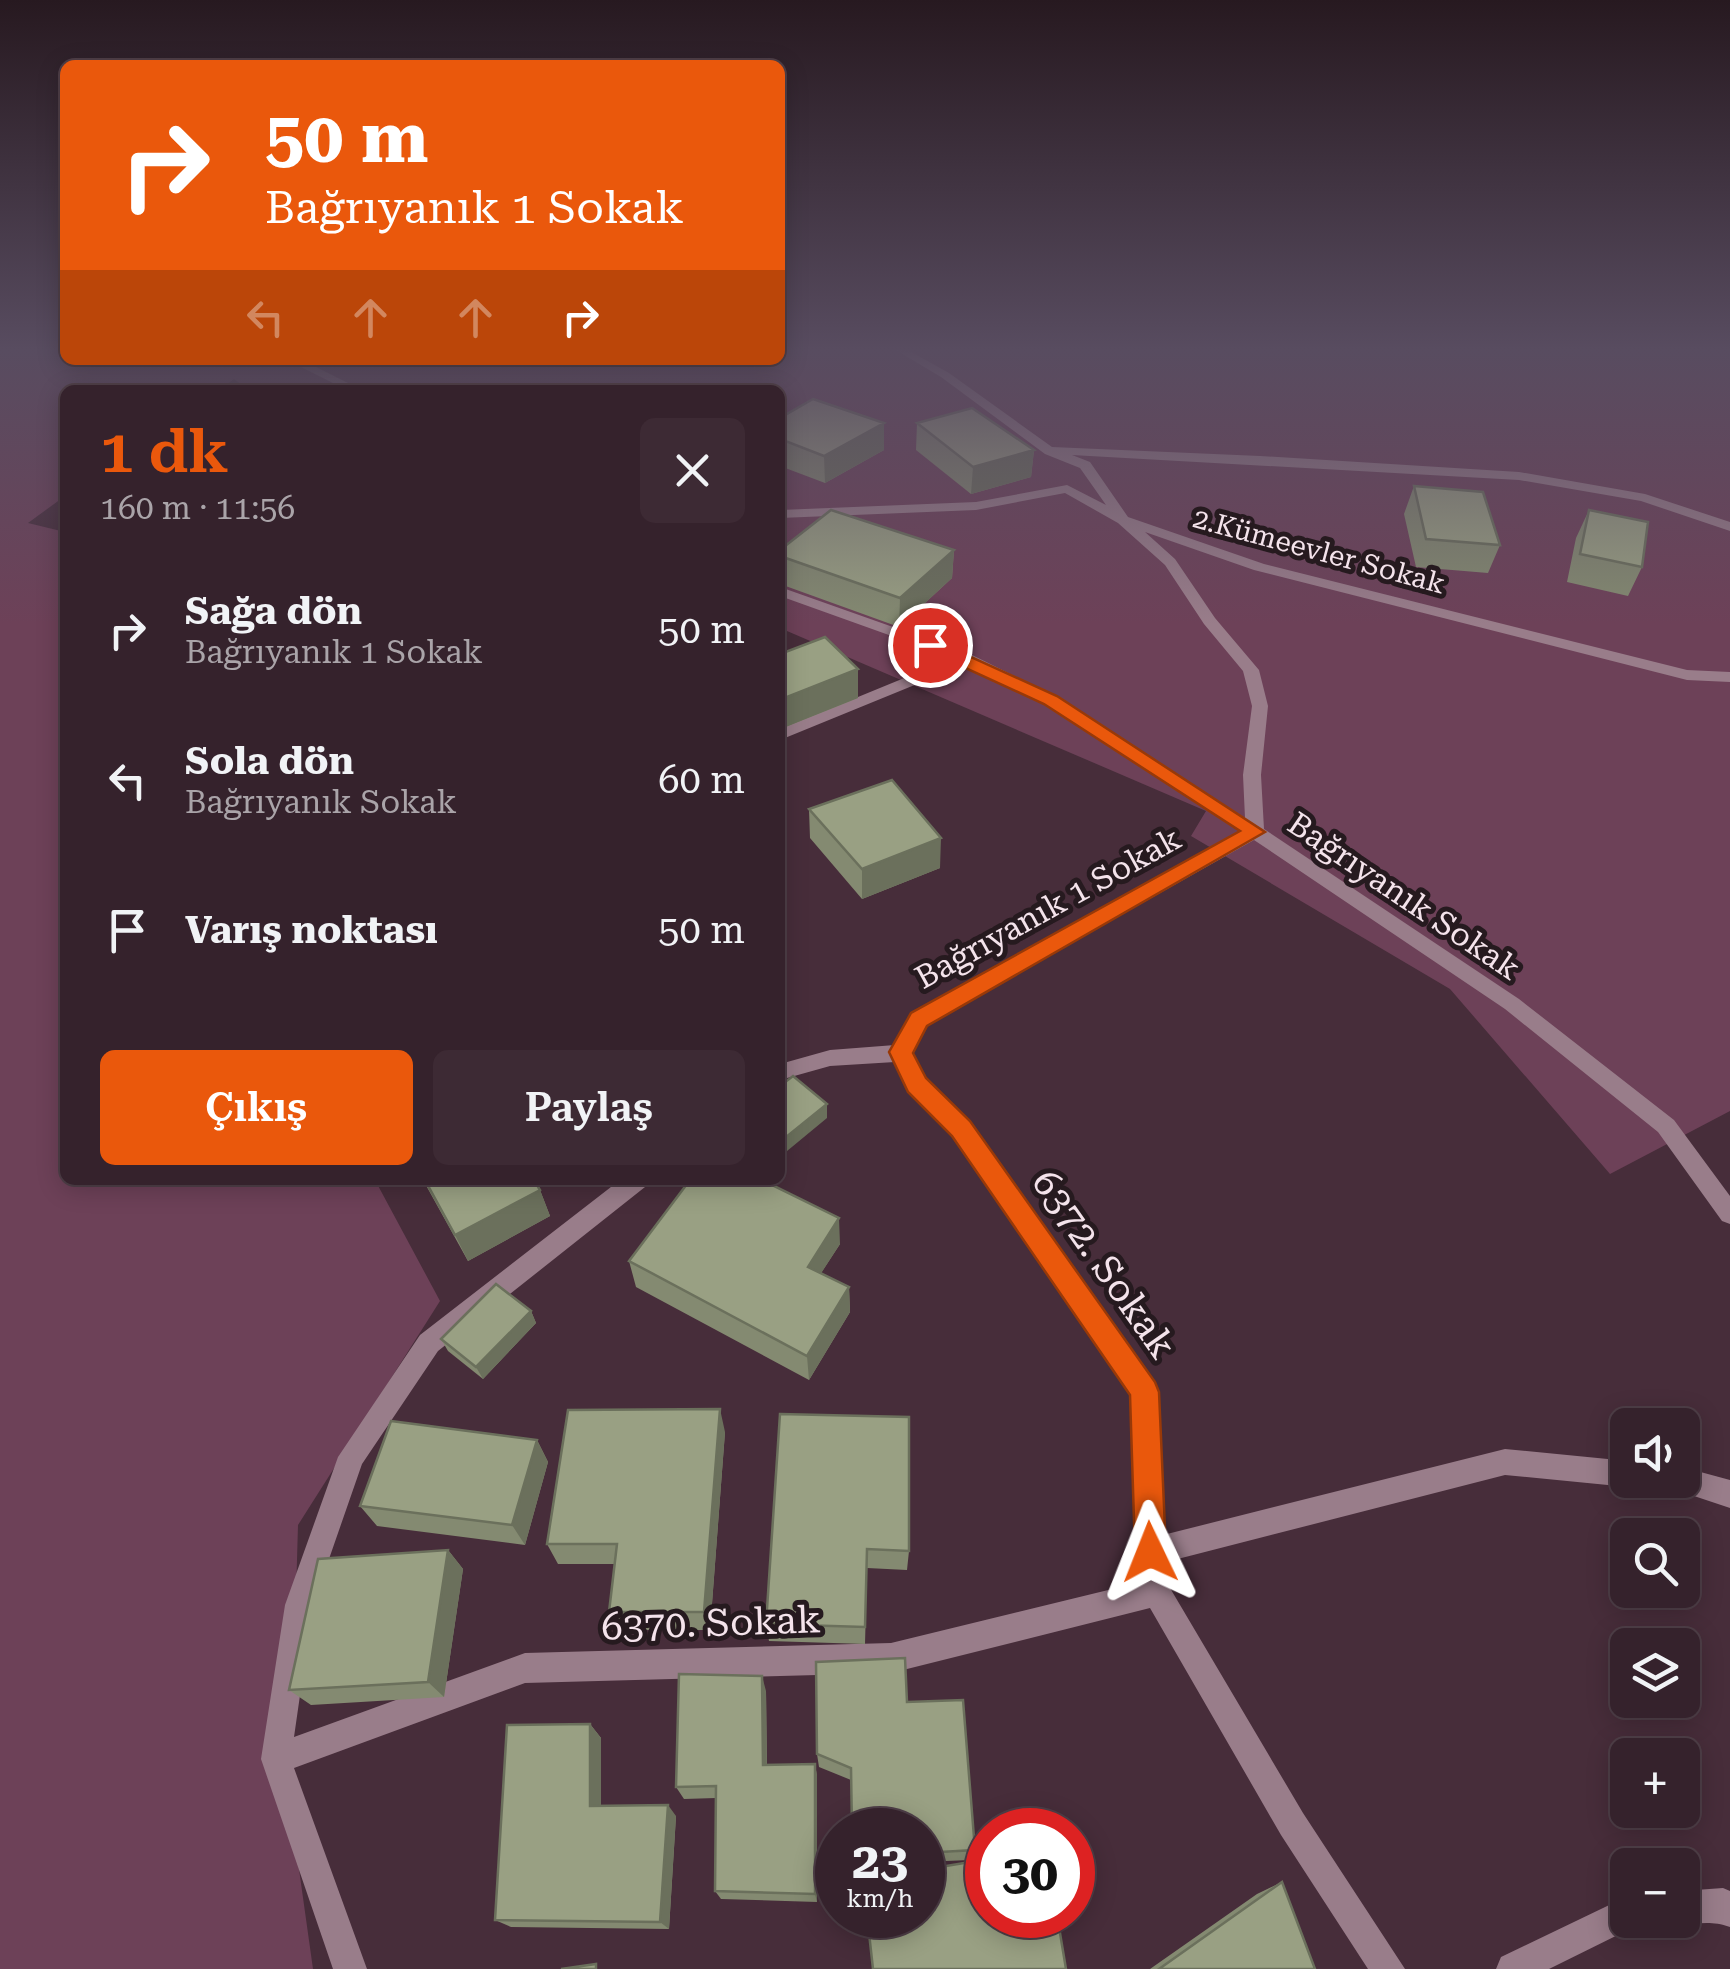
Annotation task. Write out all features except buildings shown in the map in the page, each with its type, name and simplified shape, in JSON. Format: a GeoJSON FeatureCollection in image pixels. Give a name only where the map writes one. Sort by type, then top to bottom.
{"type":"FeatureCollection","features":[{"type":"Feature","properties":{"kind":"street"},"geometry":{"type":"LineString","coordinates":[[1035,441],[1049,451],[1085,464],[1123,520],[1170,562],[1209,621],[1251,670],[1260,706],[1252,775],[1255,832]]}},
{"type":"Feature","properties":{"kind":"street"},"geometry":{"type":"LineString","coordinates":[[1049,451],[1220,456],[1529,476],[1608,486],[1674,503],[1730,527]]}},
{"type":"Feature","properties":{"kind":"street","name":"2.Kümeevler Sokak"},"geometry":{"type":"LineString","coordinates":[[785,514],[976,506],[1067,489],[1123,520],[1259,567],[1687,675],[1730,677]]}},
{"type":"Feature","properties":{"kind":"street","name":"Bağrıyanık Sokak"},"geometry":{"type":"LineString","coordinates":[[785,593],[967,658],[1050,700],[1255,832],[1512,1004],[1666,1126],[1730,1214]]}},
{"type":"Feature","properties":{"kind":"street"},"geometry":{"type":"LineString","coordinates":[[785,733],[967,658]]}},
{"type":"Feature","properties":{"kind":"street","name":"Bağrıyanık 1 Sokak"},"geometry":{"type":"LineString","coordinates":[[901,1052],[919,1019],[1255,832]]}},
{"type":"Feature","properties":{"kind":"street"},"geometry":{"type":"LineString","coordinates":[[785,1071],[830,1058],[901,1052]]}},
{"type":"Feature","properties":{"kind":"street","name":"6372. Sokak"},"geometry":{"type":"LineString","coordinates":[[901,1052],[917,1085],[961,1128],[1144,1392],[1150,1552],[1157,1592],[1292,1824],[1388,1969]]}},
{"type":"Feature","properties":{"kind":"street"},"geometry":{"type":"LineString","coordinates":[[350,1969],[276,1759],[299,1605],[351,1457],[429,1343],[630,1185]]}},
{"type":"Feature","properties":{"kind":"street"},"geometry":{"type":"LineString","coordinates":[[1150,1552],[1505,1462],[1610,1472]]}},
{"type":"Feature","properties":{"kind":"street"},"geometry":{"type":"LineString","coordinates":[[1700,1485],[1730,1494]]}},
{"type":"Feature","properties":{"kind":"street","name":"6370. Sokak"},"geometry":{"type":"LineString","coordinates":[[276,1759],[525,1668],[891,1658],[1157,1592]]}},
{"type":"Feature","properties":{"kind":"street"},"geometry":{"type":"LineString","coordinates":[[1700,1906],[1722,1904],[1730,1910]]}},
{"type":"Feature","properties":{"kind":"street"},"geometry":{"type":"LineString","coordinates":[[1513,1969],[1610,1921]]}},
{"type":"Feature","properties":{"kind":"shaded area"},"geometry":{"type":"Polygon","coordinates":[[[0,441],[60,441],[60,500],[28,523],[60,531],[60,1185],[378,1185],[440,1301],[298,1525],[290,1805],[313,1969],[0,1969],[0,441]]]}},
{"type":"Feature","properties":{"kind":"shaded area"},"geometry":{"type":"Polygon","coordinates":[[[785,441],[1730,441],[1730,1111],[1610,1174],[1450,989],[1191,836],[1206,811],[785,630],[785,441]]]}},
{"type":"Feature","properties":{"kind":"route"},"geometry":{"type":"LineString","coordinates":[[930,645],[967,658],[1050,700],[1255,832],[919,1019],[901,1052],[917,1085],[961,1128],[1144,1392],[1150,1552]]}}]}
